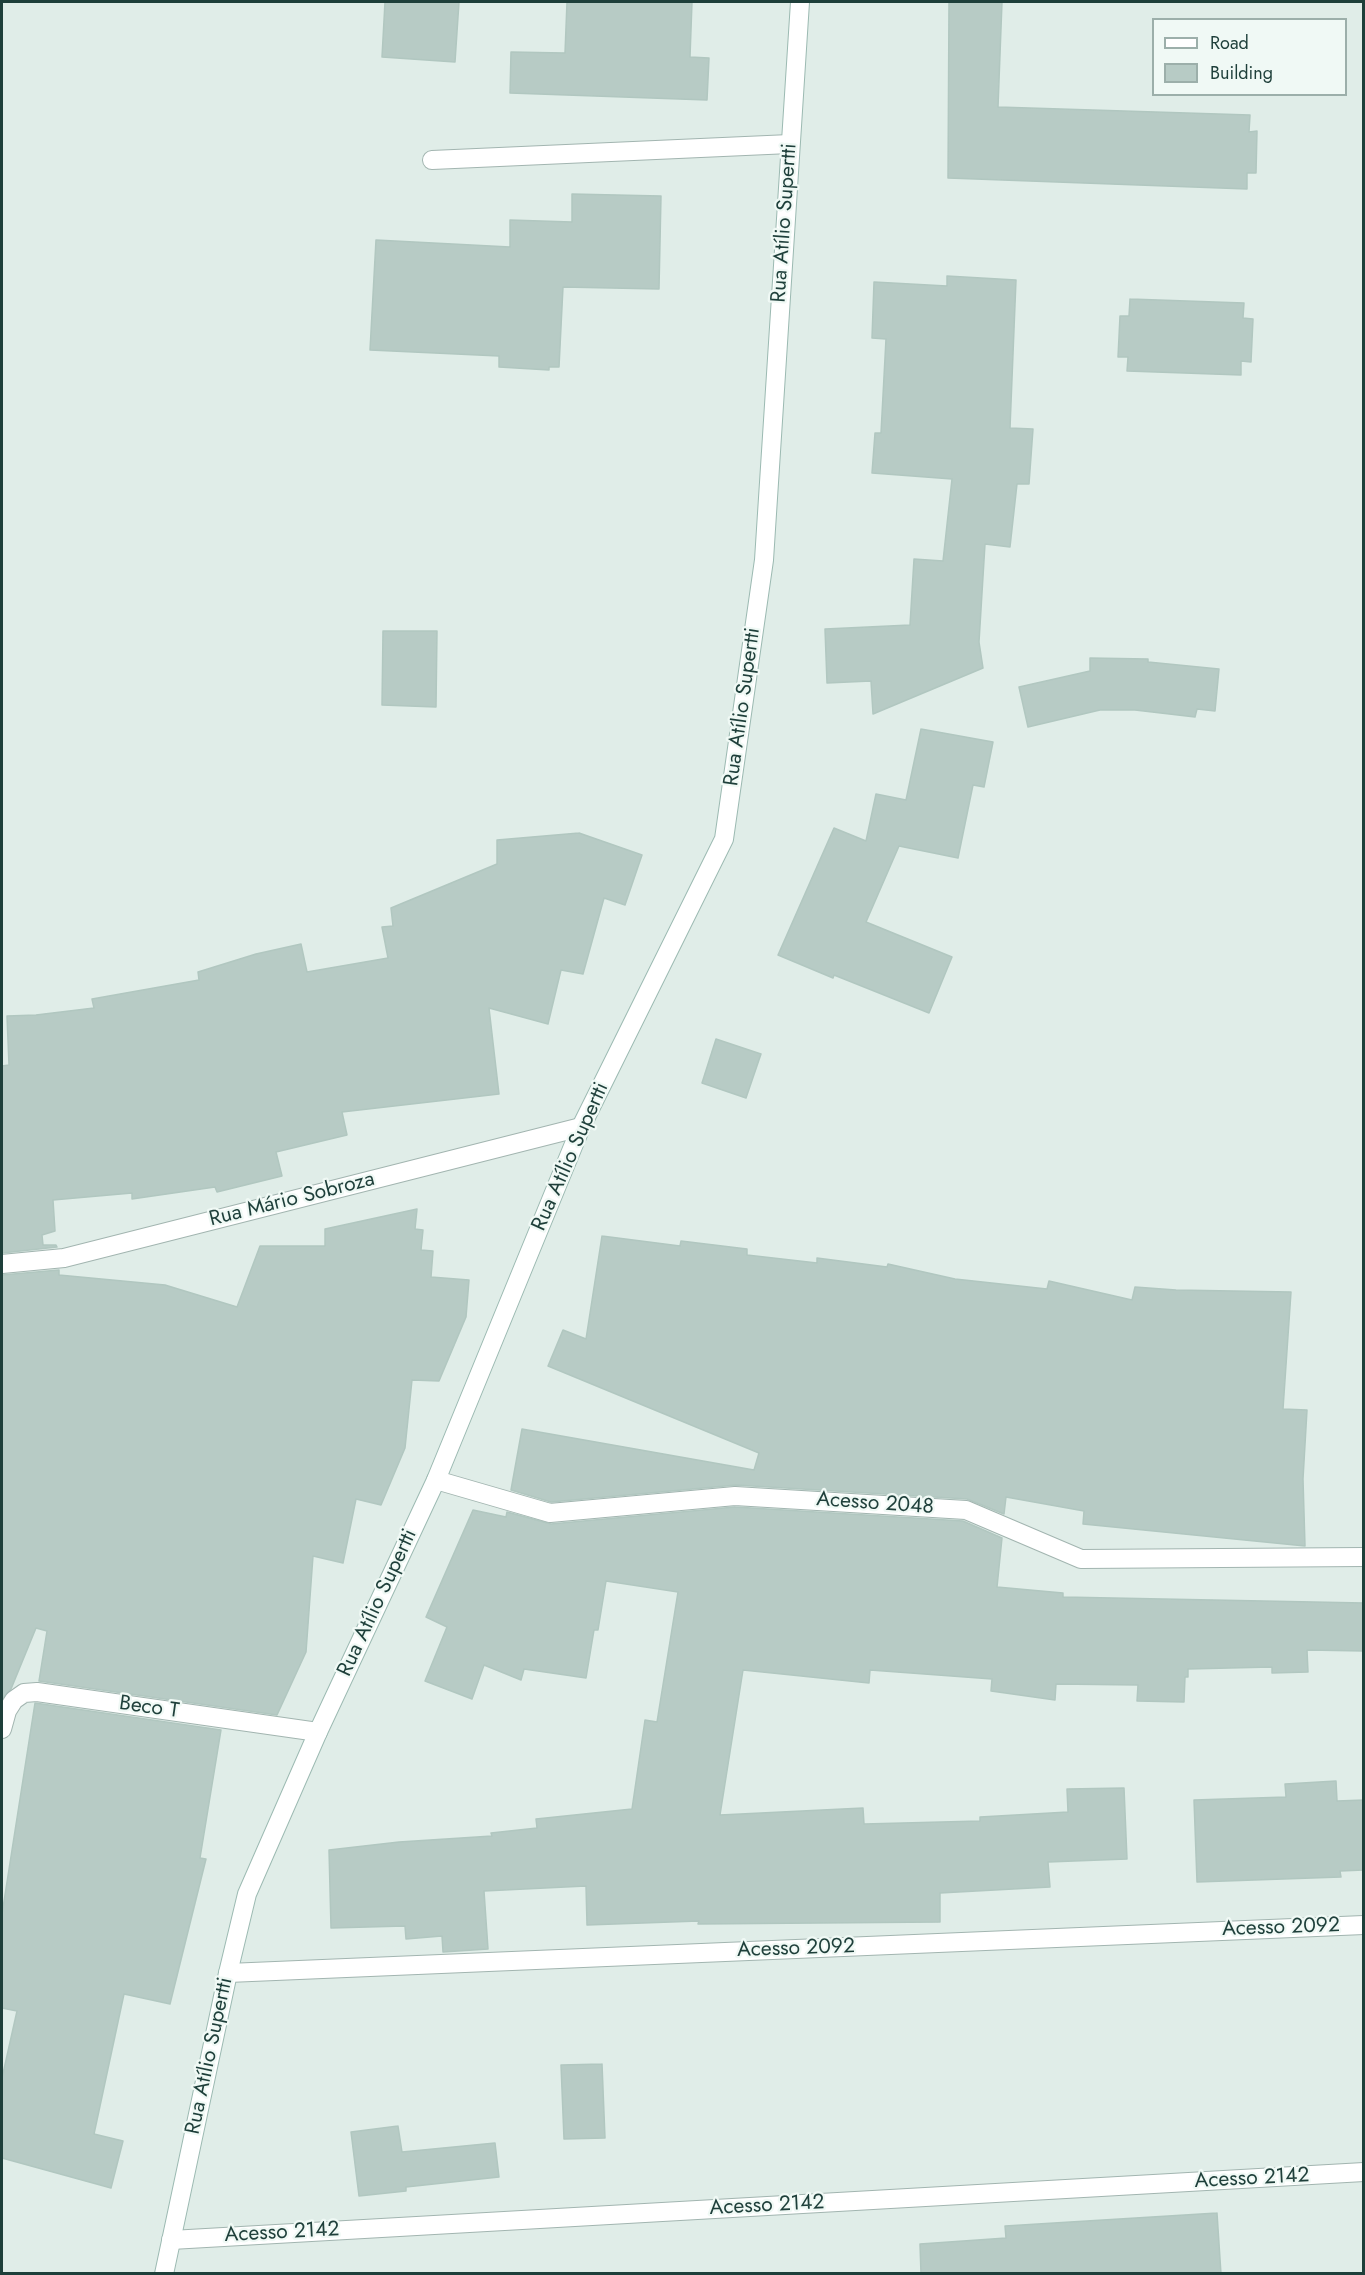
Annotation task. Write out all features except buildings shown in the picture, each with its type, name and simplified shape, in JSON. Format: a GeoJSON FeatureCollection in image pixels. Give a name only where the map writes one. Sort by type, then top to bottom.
{"type":"FeatureCollection","features":[{"type":"Feature","properties":{"kind":"street","name":"Rua Atílio Supertti"},"geometry":{"type":"LineString","coordinates":[[164,2274],[247,1894],[318,1732],[436,1480],[581,1127],[724,838],[764,560],[800,2]]}},
{"type":"Feature","properties":{"kind":"street"},"geometry":{"type":"LineString","coordinates":[[432,160],[790,144]]}},
{"type":"Feature","properties":{"kind":"street","name":"Rua Mário Sobroza"},"geometry":{"type":"LineString","coordinates":[[2,1264],[64,1258],[581,1127]]}},
{"type":"Feature","properties":{"kind":"street","name":"Acesso 2048"},"geometry":{"type":"LineString","coordinates":[[436,1480],[550,1513],[735,1496],[966,1510],[1081,1559],[1364,1557]]}},
{"type":"Feature","properties":{"kind":"street","name":"Beco T"},"geometry":{"type":"LineString","coordinates":[[2,1729],[7,1711],[14,1700],[24,1693],[38,1692],[318,1732]]}},
{"type":"Feature","properties":{"kind":"street","name":"Acesso 2092"},"geometry":{"type":"LineString","coordinates":[[228,1973],[1364,1925]]}},
{"type":"Feature","properties":{"kind":"street","name":"Acesso 2142"},"geometry":{"type":"LineString","coordinates":[[171,2240],[1364,2172]]}}]}
